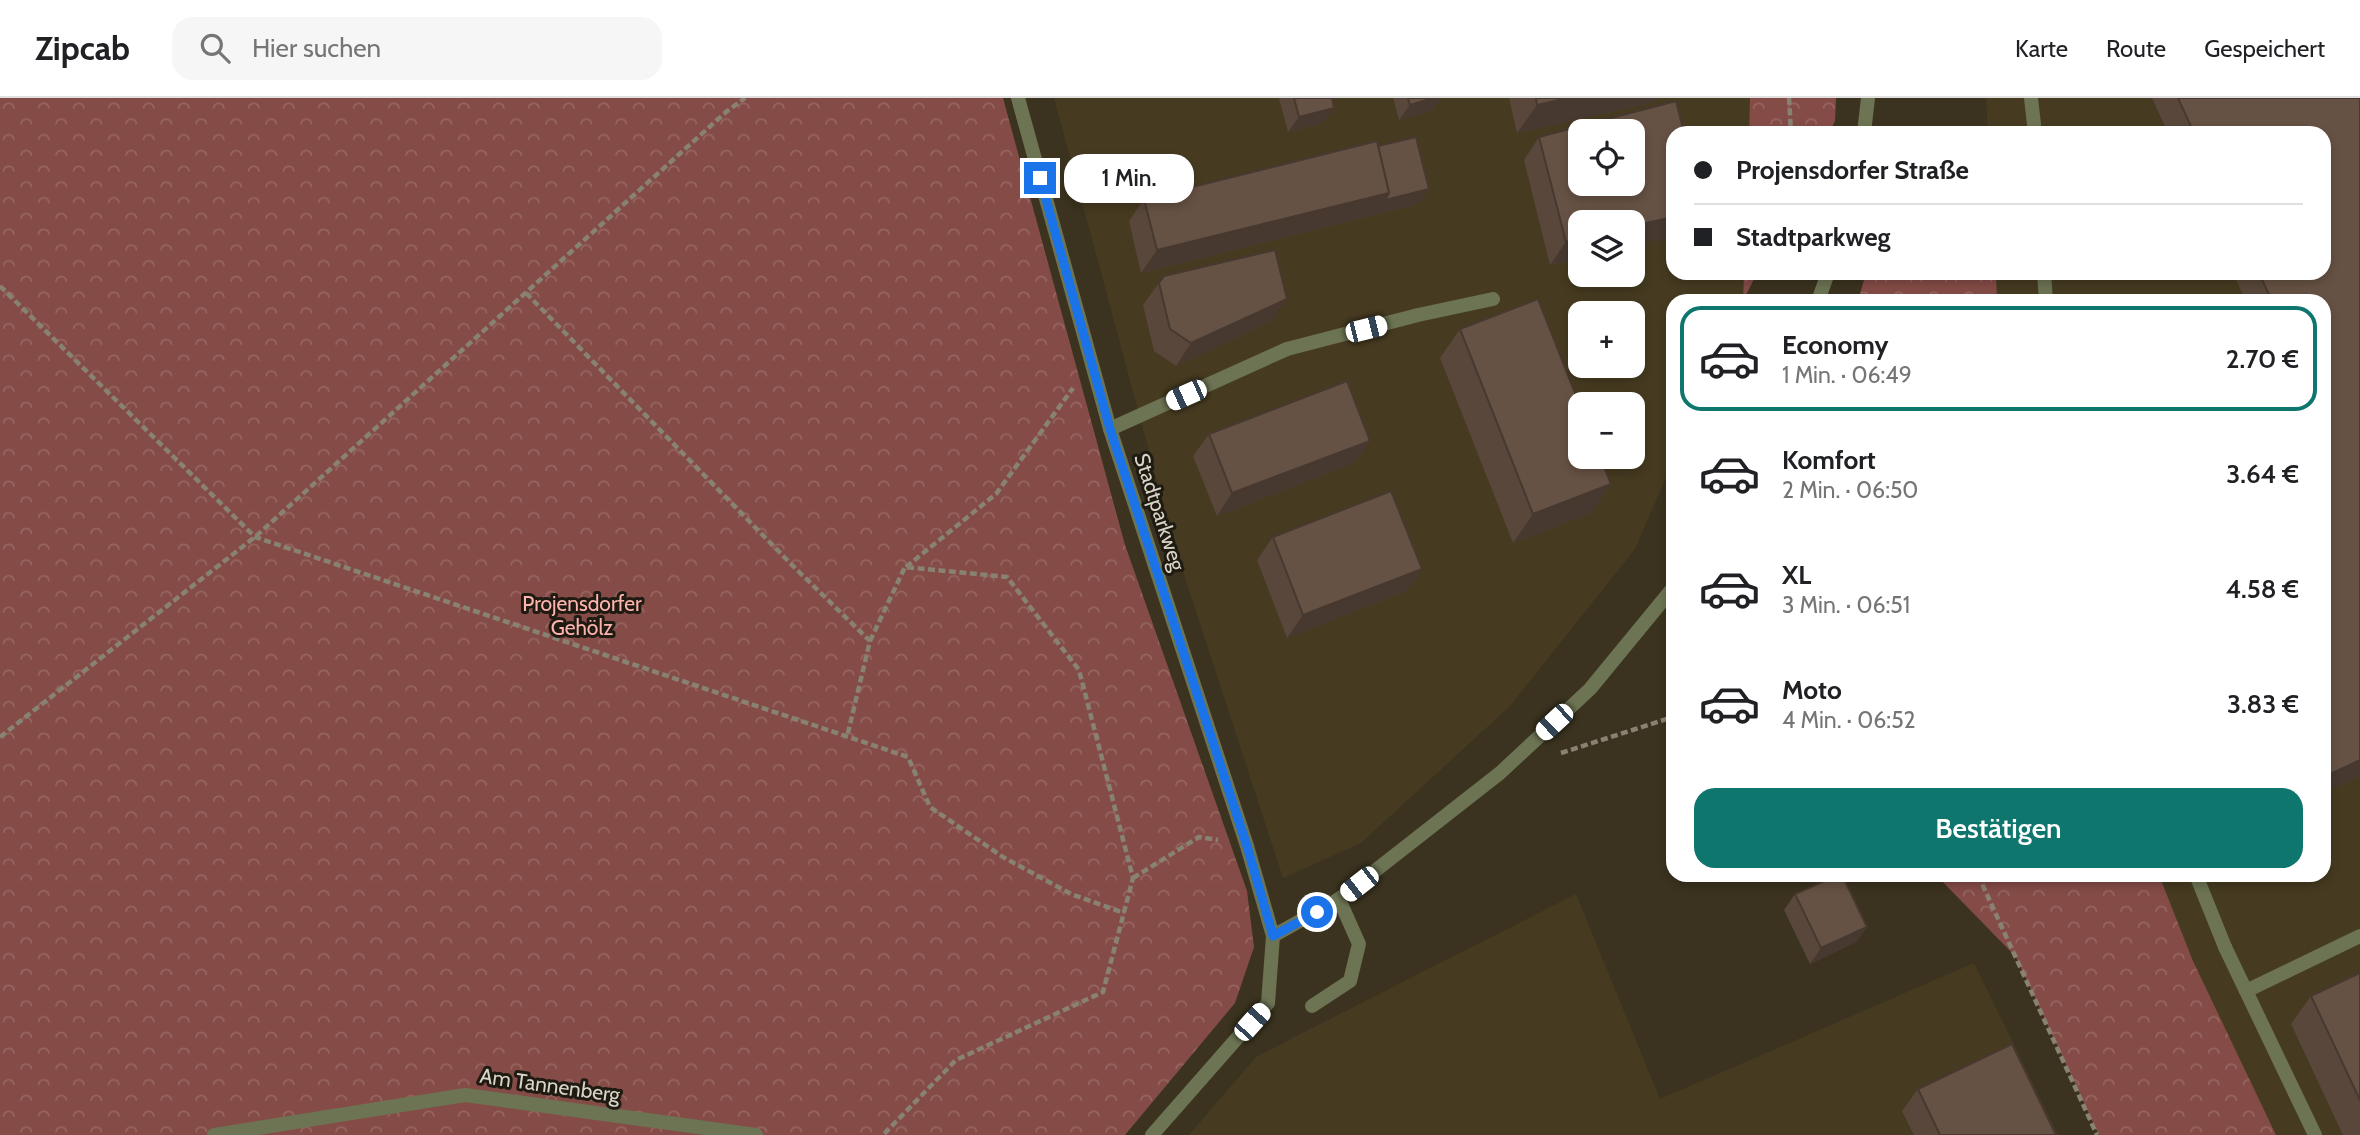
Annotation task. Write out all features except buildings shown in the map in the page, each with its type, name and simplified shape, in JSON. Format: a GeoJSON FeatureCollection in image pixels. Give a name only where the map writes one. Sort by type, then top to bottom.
{"type":"FeatureCollection","features":[{"type":"Feature","properties":{"kind":"street","name":"Stadtparkweg"},"geometry":{"type":"LineString","coordinates":[[1018,98],[1110,429],[1247,846],[1273,936]]}},
{"type":"Feature","properties":{"kind":"street"},"geometry":{"type":"LineString","coordinates":[[1865,126],[1868,98]]}},
{"type":"Feature","properties":{"kind":"street"},"geometry":{"type":"LineString","coordinates":[[2031,98],[2034,126]]}},
{"type":"Feature","properties":{"kind":"street"},"geometry":{"type":"LineString","coordinates":[[1110,429],[1287,349],[1418,315],[1493,299]]}},
{"type":"Feature","properties":{"kind":"street"},"geometry":{"type":"LineString","coordinates":[[1152,1135],[1268,1003],[1273,936],[1339,900],[1500,773],[1590,689],[1666,597]]}},
{"type":"Feature","properties":{"kind":"street"},"geometry":{"type":"LineString","coordinates":[[2199,882],[2225,947],[2315,1135]]}},
{"type":"Feature","properties":{"kind":"street"},"geometry":{"type":"LineString","coordinates":[[1312,1006],[1350,981],[1359,944],[1339,900]]}},
{"type":"Feature","properties":{"kind":"street"},"geometry":{"type":"LineString","coordinates":[[2246,991],[2360,936]]}},
{"type":"Feature","properties":{"kind":"street","name":"Am Tannenberg"},"geometry":{"type":"LineString","coordinates":[[214,1135],[465,1095],[756,1135]]}},
{"type":"Feature","properties":{"kind":"path"},"geometry":{"type":"LineString","coordinates":[[0,737],[255,537],[726,112],[745,98]]}},
{"type":"Feature","properties":{"kind":"path"},"geometry":{"type":"LineString","coordinates":[[1789,98],[1791,126]]}},
{"type":"Feature","properties":{"kind":"path"},"geometry":{"type":"LineString","coordinates":[[0,286],[255,537],[908,757],[930,807],[1003,857],[1071,894],[1124,913]]}},
{"type":"Feature","properties":{"kind":"path"},"geometry":{"type":"LineString","coordinates":[[526,293],[870,641]]}},
{"type":"Feature","properties":{"kind":"path"},"geometry":{"type":"LineString","coordinates":[[847,737],[870,641],[905,567],[996,494],[1092,363]]}},
{"type":"Feature","properties":{"kind":"path"},"geometry":{"type":"LineString","coordinates":[[883,1135],[956,1060],[1103,992],[1133,878],[1079,670],[1007,577],[905,567]]}},
{"type":"Feature","properties":{"kind":"path"},"geometry":{"type":"LineString","coordinates":[[1549,757],[1666,719]]}},
{"type":"Feature","properties":{"kind":"path"},"geometry":{"type":"LineString","coordinates":[[1133,878],[1199,837],[1247,846]]}},
{"type":"Feature","properties":{"kind":"path"},"geometry":{"type":"LineString","coordinates":[[1981,882],[2097,1135]]}},
{"type":"Feature","properties":{"kind":"shaded area"},"geometry":{"type":"Polygon","coordinates":[[[1054,98],[1750,98],[1749,126],[1666,126],[1666,280],[1744,280],[1743,294],[1666,294],[1666,477],[1635,549],[1510,706],[1361,843],[1283,878],[1174,544],[1054,98]]]}},
{"type":"Feature","properties":{"kind":"shaded area"},"geometry":{"type":"Polygon","coordinates":[[[1986,98],[2360,98],[2360,1135],[2276,1135],[2193,961],[2162,882],[2331,882],[2331,294],[1997,294],[1996,280],[2331,280],[2331,126],[1988,126],[1986,98]]]}},
{"type":"Feature","properties":{"kind":"shaded area"},"geometry":{"type":"Polygon","coordinates":[[[1576,894],[1660,1099],[1974,963],[2058,1135],[1189,1135],[1257,1056],[1576,894]]]}},
{"type":"Feature","properties":{"kind":"green space","name":"Projensdorfer Gehölz"},"geometry":{"type":"Polygon","coordinates":[[[0,98],[1003,98],[1125,545],[1247,891],[1254,947],[1235,1003],[1125,1135],[0,1135],[0,98]]]}},
{"type":"Feature","properties":{"kind":"green space"},"geometry":{"type":"Polygon","coordinates":[[[1750,98],[1836,98],[1832,126],[1749,126],[1750,98]]]}},
{"type":"Feature","properties":{"kind":"green space"},"geometry":{"type":"Polygon","coordinates":[[[1744,280],[1754,280],[1746,294],[1743,294],[1744,280]]]}},
{"type":"Feature","properties":{"kind":"green space"},"geometry":{"type":"Polygon","coordinates":[[[1864,280],[1996,280],[1997,294],[1860,294],[1864,280]]]}},
{"type":"Feature","properties":{"kind":"green space"},"geometry":{"type":"Polygon","coordinates":[[[1943,882],[2162,882],[2193,961],[2276,1135],[2099,1135],[2016,957],[1943,882]]]}},
{"type":"Feature","properties":{"kind":"route"},"geometry":{"type":"LineString","coordinates":[[1040,178],[1110,429],[1247,846],[1273,936],[1317,912]]}}]}
